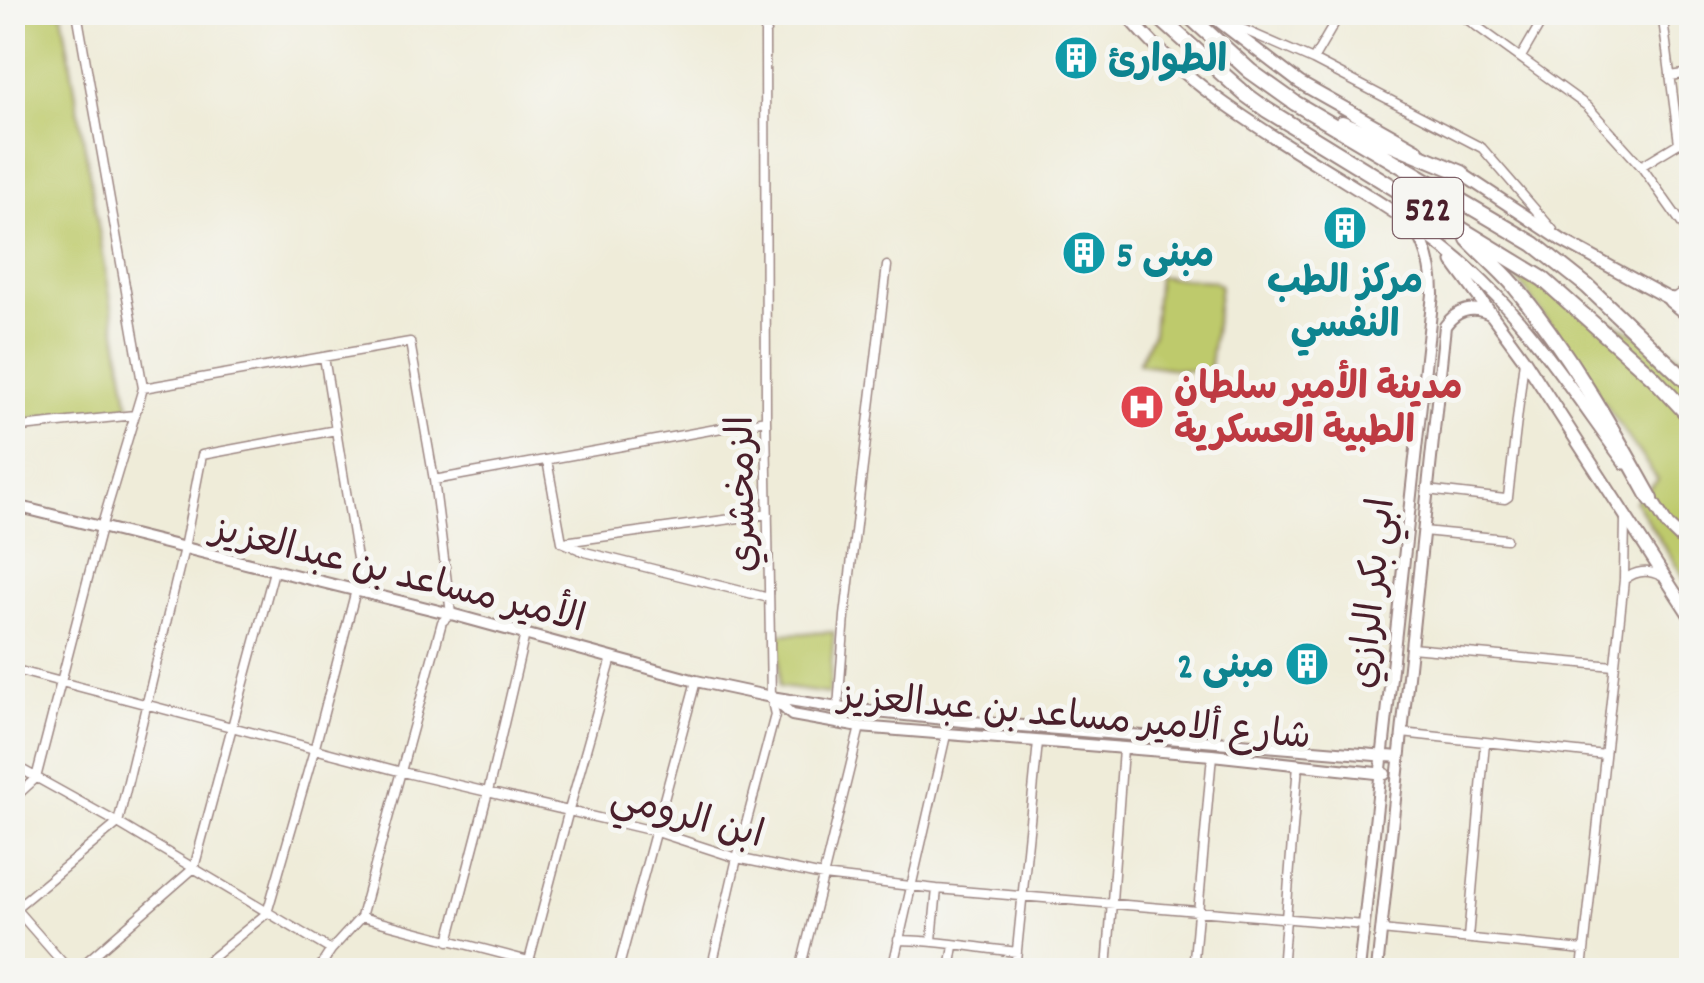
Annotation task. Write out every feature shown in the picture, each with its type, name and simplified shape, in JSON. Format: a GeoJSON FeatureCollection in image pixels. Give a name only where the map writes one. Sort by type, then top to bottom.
{"type":"FeatureCollection","features":[{"type":"Feature","properties":{"kind":"highway","name":"522"},"geometry":{"type":"LineString","coordinates":[[1154,12],[1245,94],[1543,279],[1653,377],[1692,419]]}},
{"type":"Feature","properties":{"kind":"highway"},"geometry":{"type":"LineString","coordinates":[[1185,12],[1250,71],[1295,103],[1462,174]]}},
{"type":"Feature","properties":{"kind":"highway","name":"522"},"geometry":{"type":"LineString","coordinates":[[1295,103],[1534,244],[1587,286],[1692,386]]}},
{"type":"Feature","properties":{"kind":"highway"},"geometry":{"type":"LineString","coordinates":[[1449,221],[1510,280],[1552,335],[1600,406],[1651,498]]}},
{"type":"Feature","properties":{"kind":"highway"},"geometry":{"type":"LineString","coordinates":[[1671,300],[1692,314]]}},
{"type":"Feature","properties":{"kind":"main road"},"geometry":{"type":"LineString","coordinates":[[1125,12],[1142,34],[1190,78],[1256,126],[1413,225],[1482,280],[1537,342],[1668,526],[1692,549]]}},
{"type":"Feature","properties":{"kind":"main road"},"geometry":{"type":"LineString","coordinates":[[1207,12],[1300,84],[1462,174],[1563,241],[1671,300]]}},
{"type":"Feature","properties":{"kind":"main road"},"geometry":{"type":"LineString","coordinates":[[1441,247],[1524,359],[1692,618]]}},
{"type":"Feature","properties":{"kind":"street"},"geometry":{"type":"LineString","coordinates":[[12,800],[36,778],[143,388],[77,12]]}},
{"type":"Feature","properties":{"kind":"street","name":"الزمخشري"},"geometry":{"type":"LineString","coordinates":[[710,970],[775,715],[766,420],[765,34],[777,12]]}},
{"type":"Feature","properties":{"kind":"street"},"geometry":{"type":"LineString","coordinates":[[1207,12],[1313,60],[1482,148],[1563,241]]}},
{"type":"Feature","properties":{"kind":"street"},"geometry":{"type":"LineString","coordinates":[[1313,60],[1341,12]]}},
{"type":"Feature","properties":{"kind":"street"},"geometry":{"type":"LineString","coordinates":[[1457,12],[1587,106],[1642,166],[1692,238]]}},
{"type":"Feature","properties":{"kind":"street"},"geometry":{"type":"LineString","coordinates":[[1520,56],[1547,12]]}},
{"type":"Feature","properties":{"kind":"street"},"geometry":{"type":"LineString","coordinates":[[1642,166],[1679,143],[1662,12]]}},
{"type":"Feature","properties":{"kind":"street"},"geometry":{"type":"LineString","coordinates":[[1670,76],[1692,74]]}},
{"type":"Feature","properties":{"kind":"street","name":"ابي بكر الرازي"},"geometry":{"type":"LineString","coordinates":[[1359,970],[1433,294],[1430,263],[1413,225]]}},
{"type":"Feature","properties":{"kind":"street"},"geometry":{"type":"LineString","coordinates":[[838,708],[845,616],[887,266]]}},
{"type":"Feature","properties":{"kind":"street"},"geometry":{"type":"LineString","coordinates":[[1671,300],[1692,285]]}},
{"type":"Feature","properties":{"kind":"street","name":"ابي بكر الرازي"},"geometry":{"type":"LineString","coordinates":[[1377,970],[1445,326],[1457,313],[1468,309],[1492,315]]}},
{"type":"Feature","properties":{"kind":"street"},"geometry":{"type":"LineString","coordinates":[[143,388],[410,342],[434,480],[451,614],[442,622],[361,917],[318,970]]}},
{"type":"Feature","properties":{"kind":"street"},"geometry":{"type":"LineString","coordinates":[[196,970],[267,913],[360,584],[324,356]]}},
{"type":"Feature","properties":{"kind":"street"},"geometry":{"type":"LineString","coordinates":[[1428,490],[1508,498],[1524,359]]}},
{"type":"Feature","properties":{"kind":"street"},"geometry":{"type":"LineString","coordinates":[[12,428],[135,414]]}},
{"type":"Feature","properties":{"kind":"street"},"geometry":{"type":"LineString","coordinates":[[434,480],[766,420]]}},
{"type":"Feature","properties":{"kind":"street"},"geometry":{"type":"LineString","coordinates":[[69,970],[13,909],[118,824],[184,548],[202,455],[336,430]]}},
{"type":"Feature","properties":{"kind":"street"},"geometry":{"type":"LineString","coordinates":[[547,460],[562,542]]}},
{"type":"Feature","properties":{"kind":"street"},"geometry":{"type":"LineString","coordinates":[[12,526],[15,506]]}},
{"type":"Feature","properties":{"kind":"street","name":"الأمير مساعد بن عبدالعزيز"},"geometry":{"type":"LineString","coordinates":[[15,506],[451,614],[696,681],[772,697]]}},
{"type":"Feature","properties":{"kind":"street"},"geometry":{"type":"LineString","coordinates":[[562,542],[768,514]]}},
{"type":"Feature","properties":{"kind":"street"},"geometry":{"type":"LineString","coordinates":[[1582,970],[1624,580],[1624,516]]}},
{"type":"Feature","properties":{"kind":"street"},"geometry":{"type":"LineString","coordinates":[[1423,531],[1506,538]]}},
{"type":"Feature","properties":{"kind":"street"},"geometry":{"type":"LineString","coordinates":[[562,542],[586,552],[769,598]]}},
{"type":"Feature","properties":{"kind":"street"},"geometry":{"type":"LineString","coordinates":[[77,970],[194,868],[274,571]]}},
{"type":"Feature","properties":{"kind":"street"},"geometry":{"type":"LineString","coordinates":[[1624,580],[1646,572],[1658,574],[1668,582]]}},
{"type":"Feature","properties":{"kind":"street"},"geometry":{"type":"LineString","coordinates":[[449,940],[524,634]]}},
{"type":"Feature","properties":{"kind":"street"},"geometry":{"type":"LineString","coordinates":[[1411,648],[1614,666]]}},
{"type":"Feature","properties":{"kind":"street"},"geometry":{"type":"LineString","coordinates":[[529,960],[612,658]]}},
{"type":"Feature","properties":{"kind":"street","name":"ابن الرومي"},"geometry":{"type":"LineString","coordinates":[[12,669],[402,772],[654,832],[737,858],[823,876],[912,887],[1364,924]]}},
{"type":"Feature","properties":{"kind":"street"},"geometry":{"type":"LineString","coordinates":[[618,970],[696,681]]}},
{"type":"Feature","properties":{"kind":"street","name":"شارع ألامير مساعد بن عبدالعزيز"},"geometry":{"type":"LineString","coordinates":[[772,697],[838,708],[1399,757]]}},
{"type":"Feature","properties":{"kind":"street","name":"شارع ألامير مساعد بن عبدالعزيز"},"geometry":{"type":"LineString","coordinates":[[772,697],[792,715],[860,727],[1212,756],[1397,776]]}},
{"type":"Feature","properties":{"kind":"street"},"geometry":{"type":"LineString","coordinates":[[1008,724],[1008,740]]}},
{"type":"Feature","properties":{"kind":"street"},"geometry":{"type":"LineString","coordinates":[[800,970],[860,727]]}},
{"type":"Feature","properties":{"kind":"street"},"geometry":{"type":"LineString","coordinates":[[1402,733],[1605,755]]}},
{"type":"Feature","properties":{"kind":"street"},"geometry":{"type":"LineString","coordinates":[[892,970],[946,735]]}},
{"type":"Feature","properties":{"kind":"street"},"geometry":{"type":"LineString","coordinates":[[1016,970],[1038,742]]}},
{"type":"Feature","properties":{"kind":"street"},"geometry":{"type":"LineString","coordinates":[[1468,938],[1486,742]]}},
{"type":"Feature","properties":{"kind":"street"},"geometry":{"type":"LineString","coordinates":[[1106,970],[1123,748]]}},
{"type":"Feature","properties":{"kind":"street"},"geometry":{"type":"LineString","coordinates":[[1193,970],[1212,756]]}},
{"type":"Feature","properties":{"kind":"street"},"geometry":{"type":"LineString","coordinates":[[12,764],[331,950]]}},
{"type":"Feature","properties":{"kind":"street"},"geometry":{"type":"LineString","coordinates":[[1282,970],[1298,764]]}},
{"type":"Feature","properties":{"kind":"street"},"geometry":{"type":"LineString","coordinates":[[932,940],[938,889]]}},
{"type":"Feature","properties":{"kind":"street"},"geometry":{"type":"LineString","coordinates":[[361,917],[529,960],[554,970]]}},
{"type":"Feature","properties":{"kind":"street"},"geometry":{"type":"LineString","coordinates":[[1381,930],[1584,950]]}},
{"type":"Feature","properties":{"kind":"street"},"geometry":{"type":"LineString","coordinates":[[898,940],[932,940],[1017,952]]}},
{"type":"Feature","properties":{"kind":"street"},"geometry":{"type":"LineString","coordinates":[[950,970],[954,946]]}},
{"type":"Feature","properties":{"kind":"green space"},"geometry":{"type":"Polygon","coordinates":[[[12,13],[62,13],[129,407],[13,421],[12,13]]]}},
{"type":"Feature","properties":{"kind":"green space"},"geometry":{"type":"Polygon","coordinates":[[[1514,274],[1691,361],[1691,589],[1635,501],[1658,480],[1514,274]]]}},
{"type":"Feature","properties":{"kind":"green space"},"geometry":{"type":"Polygon","coordinates":[[[1158,276],[1220,285],[1209,373],[1138,364],[1153,333],[1158,276]]]}},
{"type":"Feature","properties":{"kind":"green space"},"geometry":{"type":"Polygon","coordinates":[[[834,632],[829,694],[779,687],[780,634],[834,632]]]}},
{"type":"Feature","properties":{"kind":"place","name":"الطوارئ"},"geometry":{"type":"Point","coordinates":[1076,58]}},
{"type":"Feature","properties":{"kind":"place","name":"مركز الطب النفسي"},"geometry":{"type":"Point","coordinates":[1345,228]}},
{"type":"Feature","properties":{"kind":"place","name":"مبنى 5"},"geometry":{"type":"Point","coordinates":[1084,253]}},
{"type":"Feature","properties":{"kind":"place","name":"مدينة الأمير سلطان الطبية العسكرية"},"geometry":{"type":"Point","coordinates":[1142,407]}},
{"type":"Feature","properties":{"kind":"place","name":"مبنى 2"},"geometry":{"type":"Point","coordinates":[1307,664]}}]}
